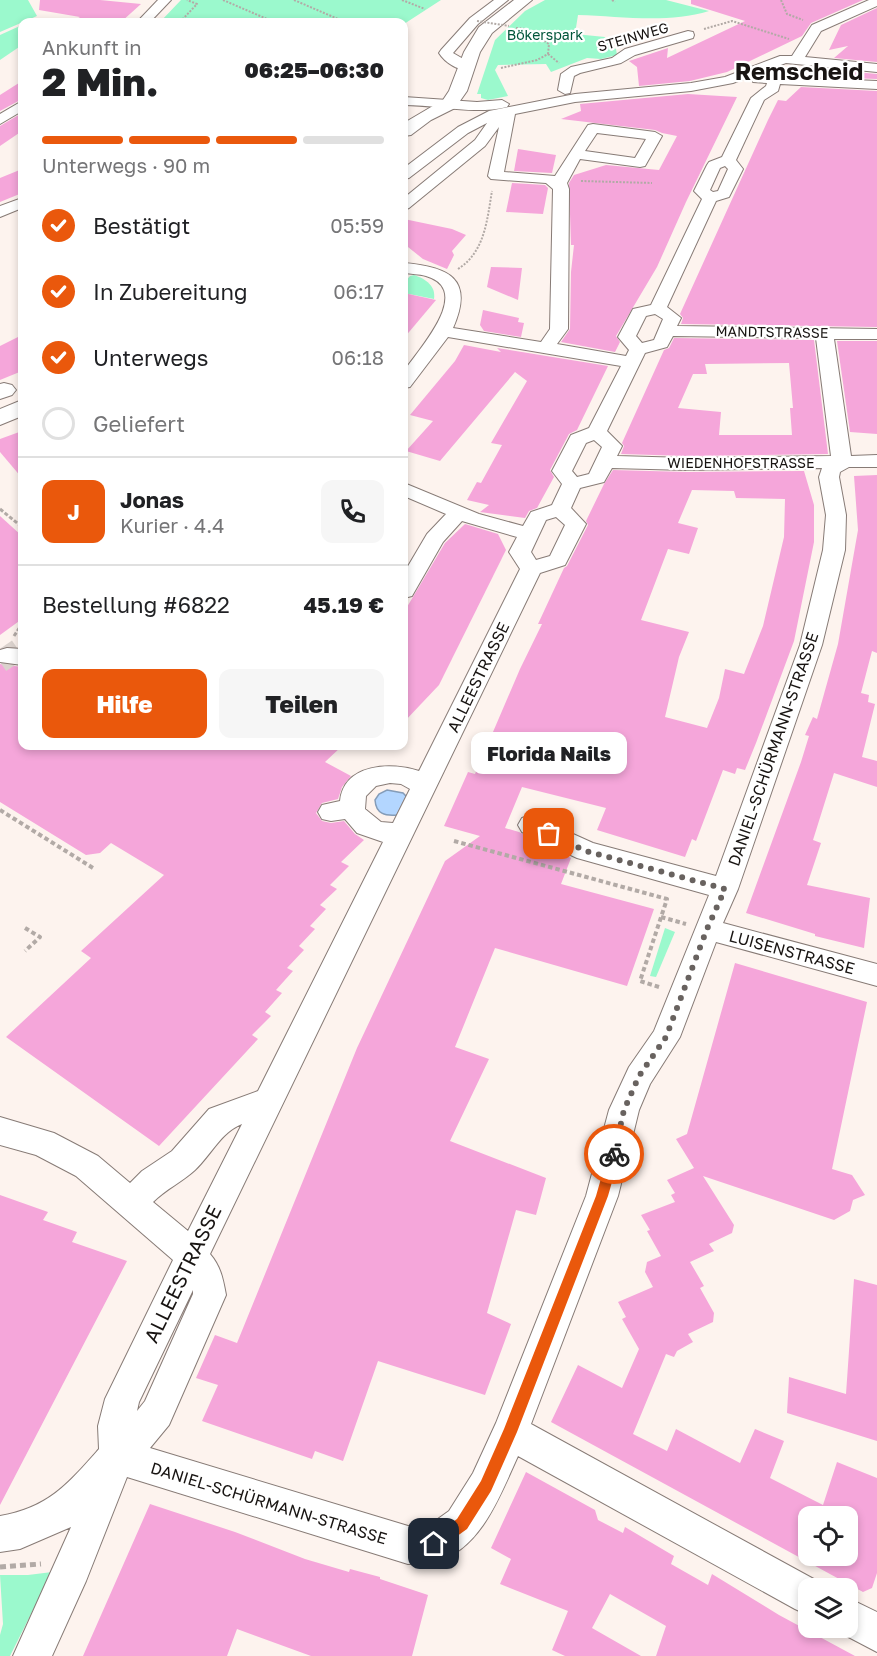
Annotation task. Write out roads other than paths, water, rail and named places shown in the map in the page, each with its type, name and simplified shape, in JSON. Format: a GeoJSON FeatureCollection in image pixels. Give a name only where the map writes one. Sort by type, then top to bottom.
{"type":"FeatureCollection","features":[{"type":"Feature","properties":{"kind":"main road"},"geometry":{"type":"LineString","coordinates":[[408,128],[448,104],[458,91],[472,52],[485,30],[525,0]]}},
{"type":"Feature","properties":{"kind":"main road"},"geometry":{"type":"LineString","coordinates":[[0,418],[18,409]]}},
{"type":"Feature","properties":{"kind":"street"},"geometry":{"type":"LineString","coordinates":[[147,18],[165,0]]}},
{"type":"Feature","properties":{"kind":"street"},"geometry":{"type":"LineString","coordinates":[[467,67],[449,58],[446,53],[474,21],[502,0]]}},
{"type":"Feature","properties":{"kind":"street"},"geometry":{"type":"LineString","coordinates":[[843,0],[877,10]]}},
{"type":"Feature","properties":{"kind":"street"},"geometry":{"type":"LineString","coordinates":[[798,57],[807,41],[820,26],[877,1]]}},
{"type":"Feature","properties":{"kind":"street","name":"STEINWEG"},"geometry":{"type":"LineString","coordinates":[[570,94],[568,74],[579,68],[606,62],[626,56],[630,52],[697,33]]}},
{"type":"Feature","properties":{"kind":"street"},"geometry":{"type":"LineString","coordinates":[[408,101],[485,107],[570,94],[601,96],[682,89],[728,80],[785,59],[877,68]]}},
{"type":"Feature","properties":{"kind":"street"},"geometry":{"type":"LineString","coordinates":[[728,80],[877,85]]}},
{"type":"Feature","properties":{"kind":"street"},"geometry":{"type":"LineString","coordinates":[[572,484],[562,471],[578,439],[597,432],[635,356],[627,337],[639,313],[658,308],[710,198],[724,194],[736,169],[728,160],[758,98],[773,88],[774,80]]}},
{"type":"Feature","properties":{"kind":"street"},"geometry":{"type":"LineString","coordinates":[[409,171],[471,124],[494,114],[570,94]]}},
{"type":"Feature","properties":{"kind":"street"},"geometry":{"type":"LineString","coordinates":[[0,120],[18,108]]}},
{"type":"Feature","properties":{"kind":"street"},"geometry":{"type":"LineString","coordinates":[[408,202],[480,143],[498,118],[509,111]]}},
{"type":"Feature","properties":{"kind":"street"},"geometry":{"type":"LineString","coordinates":[[509,111],[496,176],[559,181],[583,175]]}},
{"type":"Feature","properties":{"kind":"street"},"geometry":{"type":"LineString","coordinates":[[471,124],[483,125],[491,129]]}},
{"type":"Feature","properties":{"kind":"street"},"geometry":{"type":"LineString","coordinates":[[559,181],[569,175],[593,128],[655,136],[640,163],[580,154]]}},
{"type":"Feature","properties":{"kind":"street"},"geometry":{"type":"LineString","coordinates":[[409,171],[463,157]]}},
{"type":"Feature","properties":{"kind":"street"},"geometry":{"type":"LineString","coordinates":[[549,349],[559,329],[559,181]]}},
{"type":"Feature","properties":{"kind":"street"},"geometry":{"type":"LineString","coordinates":[[0,212],[18,205]]}},
{"type":"Feature","properties":{"kind":"street"},"geometry":{"type":"LineString","coordinates":[[408,268],[427,270],[442,275],[450,281],[454,290],[453,303],[442,331],[429,354],[408,378]]}},
{"type":"Feature","properties":{"kind":"street"},"geometry":{"type":"LineString","coordinates":[[442,331],[549,349],[635,356],[661,343],[667,331],[672,318],[658,308]]}},
{"type":"Feature","properties":{"kind":"street","name":"MANDTSTRASSE"},"geometry":{"type":"LineString","coordinates":[[667,331],[877,334]]}},
{"type":"Feature","properties":{"kind":"street"},"geometry":{"type":"LineString","coordinates":[[824,333],[842,463]]}},
{"type":"Feature","properties":{"kind":"street"},"geometry":{"type":"LineString","coordinates":[[572,484],[597,478],[612,446],[597,432]]}},
{"type":"Feature","properties":{"kind":"street","name":"WIEDENHOFSTRASSE"},"geometry":{"type":"LineString","coordinates":[[604,462],[842,463],[877,461]]}},
{"type":"Feature","properties":{"kind":"street","name":"DANIEL-SCHÜRMANN-STRASSE"},"geometry":{"type":"LineString","coordinates":[[117,1456],[408,1545],[434,1544],[462,1524],[486,1486],[510,1432],[602,1196],[624,1110],[639,1076],[666,1037],[682,993],[695,926],[725,889],[811,645],[834,550],[836,515],[830,477],[831,469],[842,463]]}},
{"type":"Feature","properties":{"kind":"street"},"geometry":{"type":"LineString","coordinates":[[560,509],[576,524],[558,560],[531,569],[520,552],[538,516],[560,509],[572,484]]}},
{"type":"Feature","properties":{"kind":"street"},"geometry":{"type":"LineString","coordinates":[[408,491],[465,516],[529,534]]}},
{"type":"Feature","properties":{"kind":"street"},"geometry":{"type":"LineString","coordinates":[[408,584],[434,539],[465,516]]}},
{"type":"Feature","properties":{"kind":"street","name":"ALLEESTRASSE"},"geometry":{"type":"LineString","coordinates":[[32,1656],[73,1568],[117,1456],[116,1426],[122,1399],[272,1099],[531,569]]}},
{"type":"Feature","properties":{"kind":"street"},"geometry":{"type":"LineString","coordinates":[[402,832],[388,833],[371,830],[341,811],[351,803],[355,790],[374,777],[398,774],[414,778],[424,786]]}},
{"type":"Feature","properties":{"kind":"street"},"geometry":{"type":"LineString","coordinates":[[531,825],[586,851],[725,889]]}},
{"type":"Feature","properties":{"kind":"street","name":"LUISENSTRASSE"},"geometry":{"type":"LineString","coordinates":[[695,926],[877,975]]}},
{"type":"Feature","properties":{"kind":"street"},"geometry":{"type":"LineString","coordinates":[[131,1203],[153,1181],[183,1161],[220,1119],[272,1099]]}},
{"type":"Feature","properties":{"kind":"street"},"geometry":{"type":"LineString","coordinates":[[0,1131],[43,1143],[87,1166],[191,1257]]}},
{"type":"Feature","properties":{"kind":"street"},"geometry":{"type":"LineString","coordinates":[[510,1432],[798,1590]]}},
{"type":"Feature","properties":{"kind":"street"},"geometry":{"type":"LineString","coordinates":[[0,1545],[20,1532],[53,1518],[86,1491],[117,1456]]}},
{"type":"Feature","properties":{"kind":"street"},"geometry":{"type":"LineString","coordinates":[[858,1623],[877,1634]]}},
{"type":"Feature","properties":{"kind":"water"},"geometry":{"type":"Polygon","coordinates":[[[387,790],[403,793],[408,798],[397,815],[385,814],[377,808],[375,800],[379,794],[387,790]]]}},
{"type":"Feature","properties":{"kind":"tunnel"},"geometry":{"type":"LineString","coordinates":[[0,662],[18,650]]}},
{"type":"Feature","properties":{"kind":"place","name":"Florida Nails"},"geometry":{"type":"Point","coordinates":[549,834]}},
{"type":"Feature","properties":{"kind":"district","name":"Remscheid"},"geometry":{"type":"Point","coordinates":[799,72]}},
{"type":"Feature","properties":{"kind":"park label","name":"Bökerspark"},"geometry":{"type":"Point","coordinates":[545,35]}}]}
